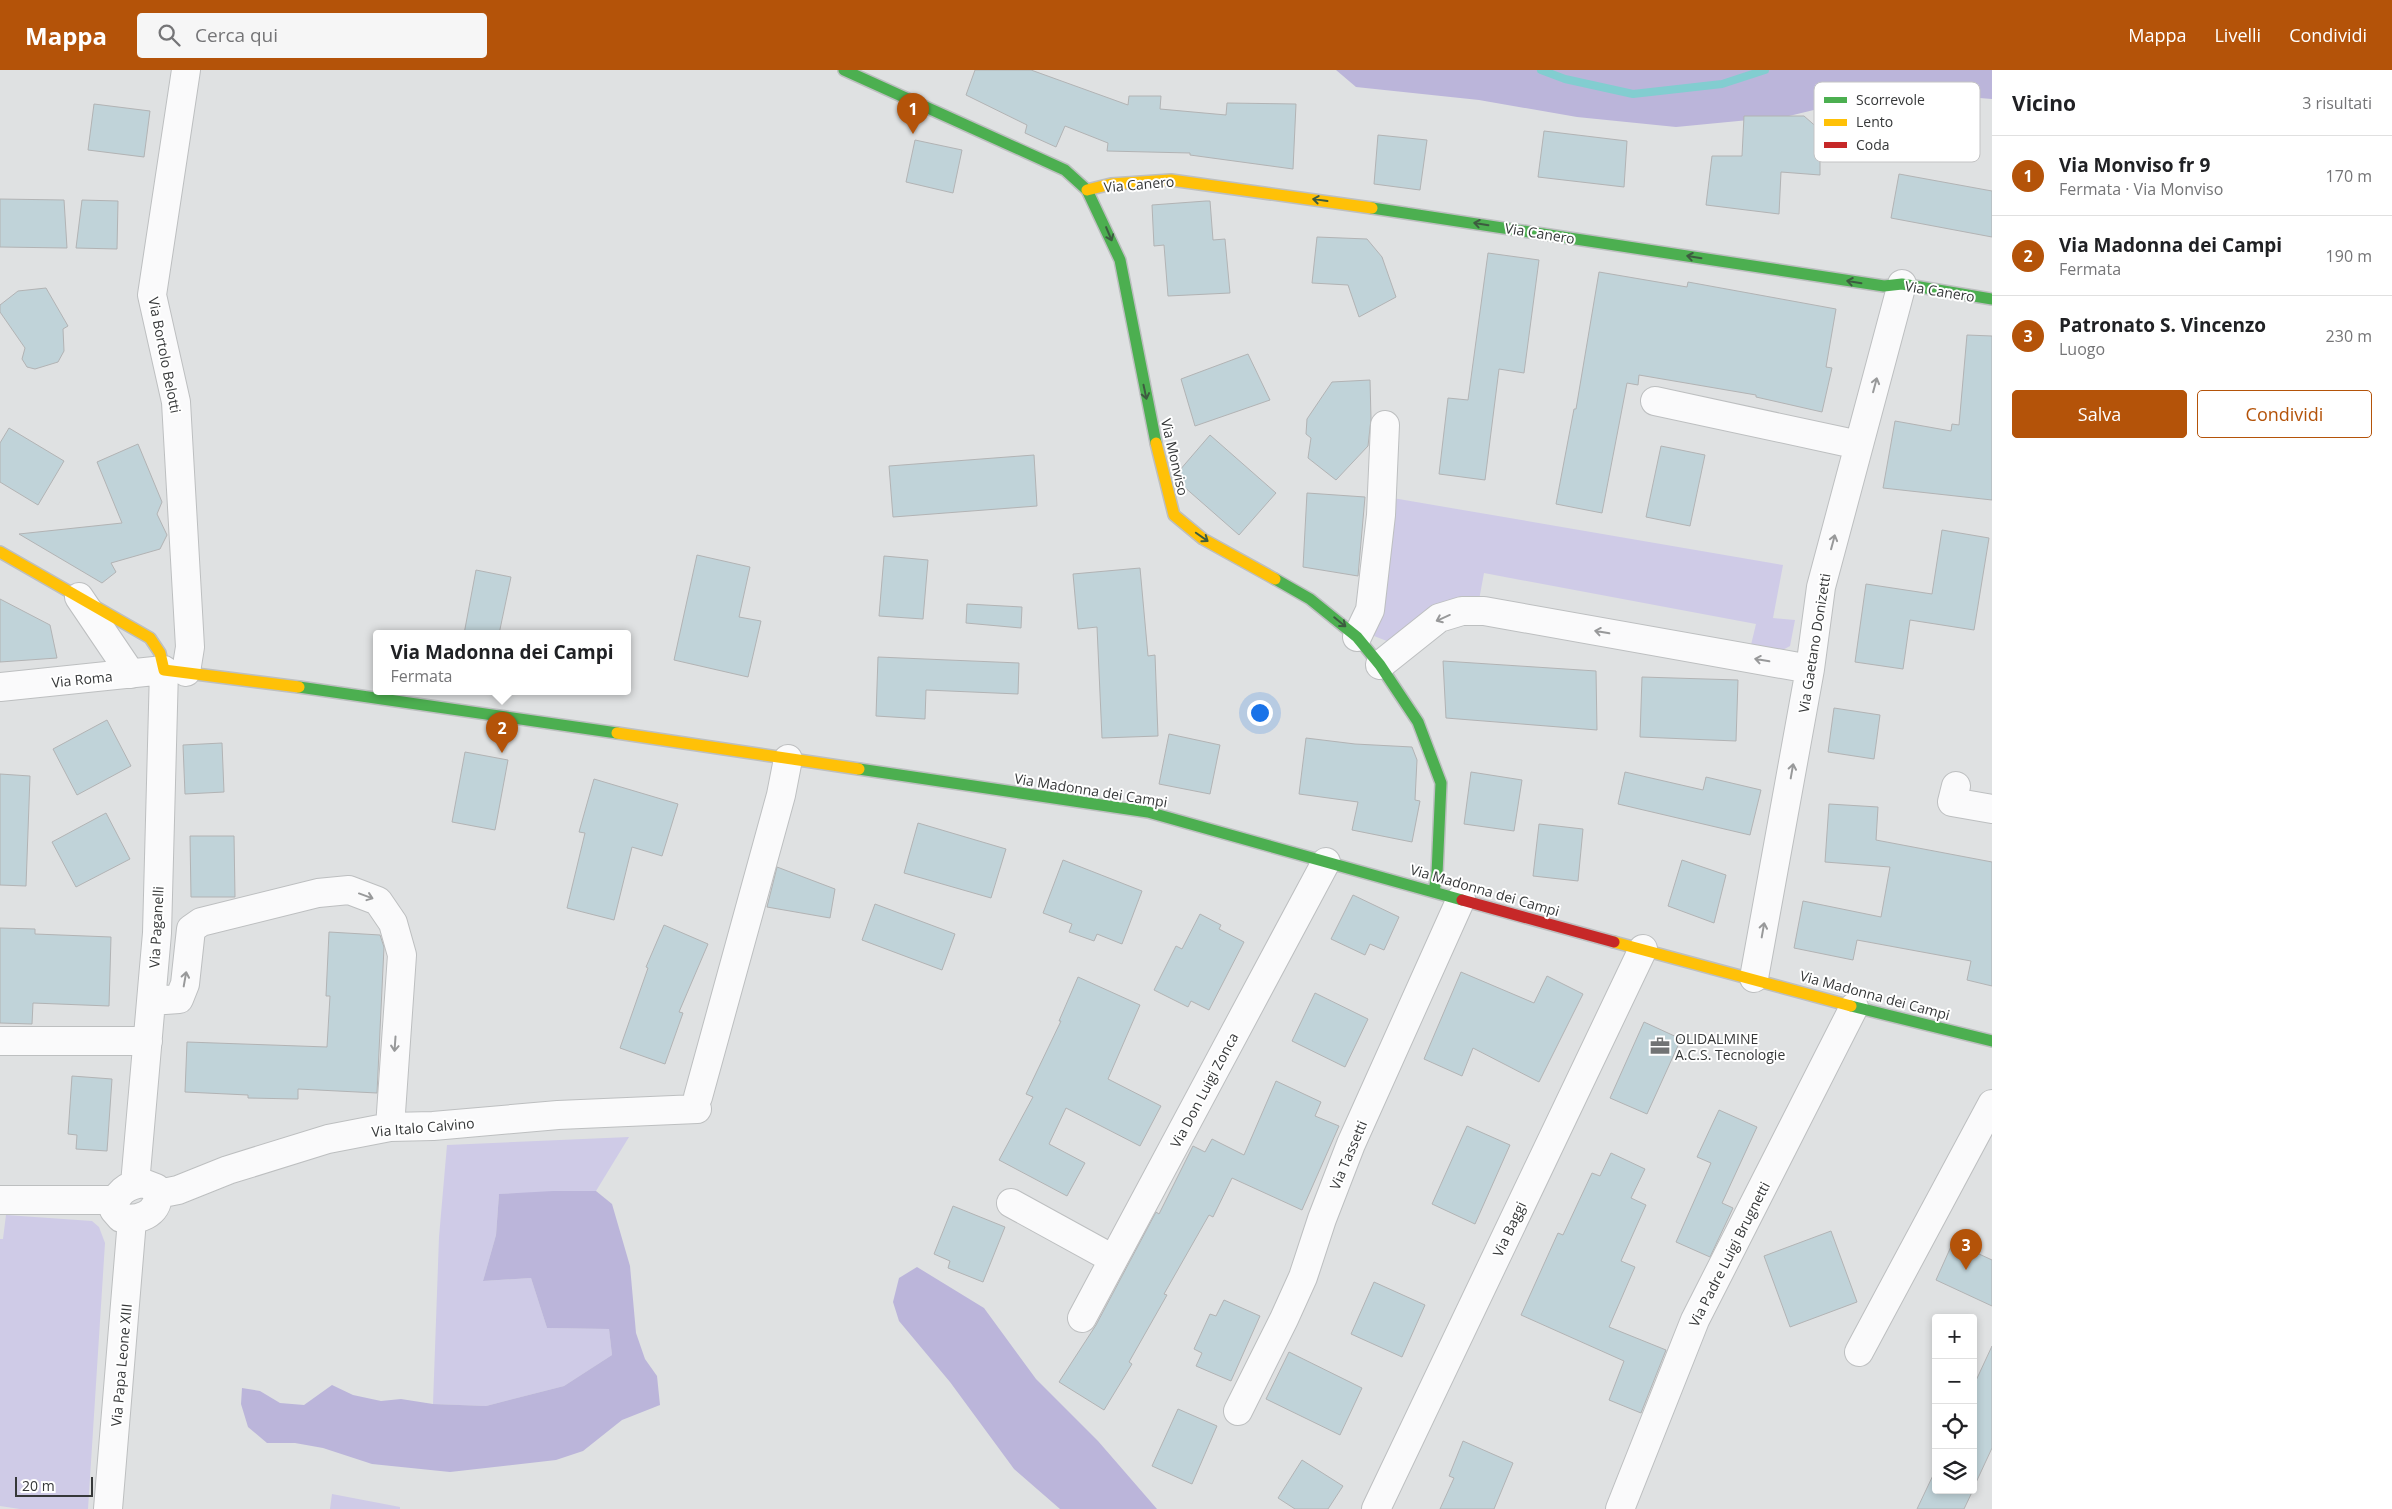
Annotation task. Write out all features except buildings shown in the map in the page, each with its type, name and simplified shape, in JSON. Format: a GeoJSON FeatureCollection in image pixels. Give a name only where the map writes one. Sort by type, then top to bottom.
{"type":"FeatureCollection","features":[{"type":"Feature","properties":{"kind":"street","name":"Via Bortolo Belotti"},"geometry":{"type":"LineString","coordinates":[[175,671],[190,647],[176,402],[152,295],[186,70]]}},
{"type":"Feature","properties":{"kind":"street","name":"Via Monviso"},"geometry":{"type":"LineString","coordinates":[[844,70],[1065,170],[1087,190],[1108,229],[1120,260],[1159,458],[1174,516],[1204,540],[1310,599],[1358,637],[1380,666],[1418,722],[1441,783],[1437,874],[1434,891]]}},
{"type":"Feature","properties":{"kind":"street","name":"Via Canero"},"geometry":{"type":"LineString","coordinates":[[1087,190],[1111,184],[1171,180],[1417,214],[1884,286],[1902,284],[1992,299]]}},
{"type":"Feature","properties":{"kind":"street","name":"Via Gaetano Donizetti"},"geometry":{"type":"LineString","coordinates":[[1754,978],[1810,669],[1821,587],[1902,284]]}},
{"type":"Feature","properties":{"kind":"street"},"geometry":{"type":"LineString","coordinates":[[1654,401],[1859,446]]}},
{"type":"Feature","properties":{"kind":"street"},"geometry":{"type":"LineString","coordinates":[[1358,637],[1370,610],[1381,515],[1385,424]]}},
{"type":"Feature","properties":{"kind":"street"},"geometry":{"type":"LineString","coordinates":[[0,552],[150,638],[175,671]]}},
{"type":"Feature","properties":{"kind":"street"},"geometry":{"type":"LineString","coordinates":[[79,597],[131,674]]}},
{"type":"Feature","properties":{"kind":"street"},"geometry":{"type":"LineString","coordinates":[[1380,666],[1439,618],[1462,611],[1484,611],[1810,669]]}},
{"type":"Feature","properties":{"kind":"street","name":"Via Roma"},"geometry":{"type":"LineString","coordinates":[[0,687],[175,671]]}},
{"type":"Feature","properties":{"kind":"street","name":"Via Madonna dei Campi"},"geometry":{"type":"LineString","coordinates":[[175,671],[275,683],[1148,812],[1854,1007],[1992,1041]]}},
{"type":"Feature","properties":{"kind":"street","name":"Via Paganelli"},"geometry":{"type":"LineString","coordinates":[[135,1200],[157,933],[175,671]]}},
{"type":"Feature","properties":{"kind":"street","name":"Via Italo Calvino"},"geometry":{"type":"LineString","coordinates":[[135,1200],[178,1190],[228,1170],[328,1139],[390,1127],[433,1126],[698,1103],[781,795],[788,759]]}},
{"type":"Feature","properties":{"kind":"street"},"geometry":{"type":"LineString","coordinates":[[1956,786],[1952,802],[1992,810]]}},
{"type":"Feature","properties":{"kind":"street","name":"Via Don Luigi Zonca"},"geometry":{"type":"LineString","coordinates":[[1082,1318],[1326,862]]}},
{"type":"Feature","properties":{"kind":"street"},"geometry":{"type":"LineString","coordinates":[[151,1001],[179,999],[185,984],[191,929],[201,922],[318,893],[349,890],[378,901],[393,923],[402,955],[390,1127]]}},
{"type":"Feature","properties":{"kind":"street","name":"Via Tassetti"},"geometry":{"type":"LineString","coordinates":[[1238,1411],[1303,1277],[1322,1219],[1351,1144],[1461,899]]}},
{"type":"Feature","properties":{"kind":"street","name":"Via Baggi"},"geometry":{"type":"LineString","coordinates":[[1376,1509],[1643,949]]}},
{"type":"Feature","properties":{"kind":"street","name":"Via Padre Luigi Brugnetti"},"geometry":{"type":"LineString","coordinates":[[1620,1509],[1695,1320],[1854,1007]]}},
{"type":"Feature","properties":{"kind":"street"},"geometry":{"type":"LineString","coordinates":[[0,1041],[148,1041]]}},
{"type":"Feature","properties":{"kind":"street"},"geometry":{"type":"LineString","coordinates":[[1858,1352],[1992,1104]]}},
{"type":"Feature","properties":{"kind":"street"},"geometry":{"type":"LineString","coordinates":[[0,1200],[135,1200]]}},
{"type":"Feature","properties":{"kind":"street","name":"Via Papa Leone XIII"},"geometry":{"type":"LineString","coordinates":[[108,1509],[135,1200]]}},
{"type":"Feature","properties":{"kind":"street"},"geometry":{"type":"LineString","coordinates":[[1011,1202],[1113,1259]]}},
{"type":"Feature","properties":{"kind":"shaded area"},"geometry":{"type":"Polygon","coordinates":[[[1336,70],[1992,70],[1992,99],[1980,98],[1980,82],[1814,82],[1814,110],[1789,116],[1676,127],[1577,117],[1479,100],[1356,87],[1336,70]]]}},
{"type":"Feature","properties":{"kind":"shaded area"},"geometry":{"type":"Polygon","coordinates":[[[1387,497],[1783,565],[1773,618],[1795,620],[1790,646],[1777,653],[1750,649],[1756,624],[1484,573],[1479,600],[1455,598],[1431,608],[1392,643],[1374,636],[1373,622],[1387,497]]]}},
{"type":"Feature","properties":{"kind":"shaded area"},"geometry":{"type":"Polygon","coordinates":[[[629,1137],[596,1191],[499,1194],[496,1235],[483,1281],[531,1278],[547,1328],[609,1329],[612,1355],[564,1386],[486,1406],[433,1404],[439,1237],[447,1145],[629,1137]]]}},
{"type":"Feature","properties":{"kind":"shaded area"},"geometry":{"type":"Polygon","coordinates":[[[596,1191],[612,1204],[630,1266],[636,1333],[645,1359],[657,1376],[660,1405],[622,1420],[583,1451],[556,1460],[450,1472],[372,1464],[323,1448],[295,1443],[267,1443],[248,1427],[241,1404],[242,1388],[260,1391],[280,1403],[304,1405],[332,1385],[353,1395],[381,1401],[401,1399],[433,1404],[486,1406],[564,1386],[612,1355],[609,1329],[547,1328],[531,1278],[483,1281],[496,1235],[499,1194],[596,1191]]]}},
{"type":"Feature","properties":{"kind":"shaded area"},"geometry":{"type":"Polygon","coordinates":[[[6,1215],[92,1221],[99,1227],[105,1243],[88,1509],[20,1509],[0,1506],[0,1239],[3,1239],[6,1215]]]}},
{"type":"Feature","properties":{"kind":"shaded area"},"geometry":{"type":"Polygon","coordinates":[[[917,1267],[984,1308],[1036,1379],[1098,1441],[1157,1509],[1060,1509],[1014,1469],[950,1382],[899,1321],[893,1302],[899,1278],[917,1267]]]}},
{"type":"Feature","properties":{"kind":"shaded area"},"geometry":{"type":"Polygon","coordinates":[[[332,1494],[400,1507],[400,1509],[330,1509],[332,1494]]]}},
{"type":"Feature","properties":{"kind":"waterway"},"geometry":{"type":"LineString","coordinates":[[1541,70],[1565,79],[1633,94],[1722,84],[1765,70]]}},
{"type":"Feature","properties":{"kind":"traffic: fast"},"geometry":{"type":"LineString","coordinates":[[844,70],[1065,170],[1087,190],[1120,260],[1156,443]]}},
{"type":"Feature","properties":{"kind":"traffic: fast"},"geometry":{"type":"LineString","coordinates":[[1372,208],[1884,286],[1902,284],[1992,299]]}},
{"type":"Feature","properties":{"kind":"traffic: fast"},"geometry":{"type":"LineString","coordinates":[[1275,579],[1310,599],[1357,637],[1380,665],[1418,722],[1441,783],[1437,874],[1434,891]]}},
{"type":"Feature","properties":{"kind":"traffic: fast"},"geometry":{"type":"LineString","coordinates":[[299,687],[617,733]]}},
{"type":"Feature","properties":{"kind":"traffic: fast"},"geometry":{"type":"LineString","coordinates":[[859,769],[1148,812],[1462,900]]}},
{"type":"Feature","properties":{"kind":"traffic: fast"},"geometry":{"type":"LineString","coordinates":[[1851,1006],[1992,1041]]}},
{"type":"Feature","properties":{"kind":"traffic: slow"},"geometry":{"type":"LineString","coordinates":[[1087,190],[1111,184],[1171,180],[1372,208]]}},
{"type":"Feature","properties":{"kind":"traffic: slow"},"geometry":{"type":"LineString","coordinates":[[1156,443],[1174,515],[1203,539],[1275,579]]}},
{"type":"Feature","properties":{"kind":"traffic: slow"},"geometry":{"type":"LineString","coordinates":[[0,552],[150,638],[160,653],[164,670],[299,687]]}},
{"type":"Feature","properties":{"kind":"traffic: slow"},"geometry":{"type":"LineString","coordinates":[[617,733],[859,769]]}},
{"type":"Feature","properties":{"kind":"traffic: slow"},"geometry":{"type":"LineString","coordinates":[[1614,942],[1851,1006]]}},
{"type":"Feature","properties":{"kind":"traffic: jam"},"geometry":{"type":"LineString","coordinates":[[1462,900],[1614,942]]}},
{"type":"Feature","properties":{"kind":"place","name":"Via Monviso fr 9"},"geometry":{"type":"Point","coordinates":[913,134]}},
{"type":"Feature","properties":{"kind":"place","name":"Via Madonna dei Campi"},"geometry":{"type":"Point","coordinates":[502,753]}},
{"type":"Feature","properties":{"kind":"place","name":"OLIDALMINE A.C.S. Tecnologie"},"geometry":{"type":"Point","coordinates":[1660,1046]}},
{"type":"Feature","properties":{"kind":"place","name":"Patronato S. Vincenzo"},"geometry":{"type":"Point","coordinates":[1966,1270]}}]}
